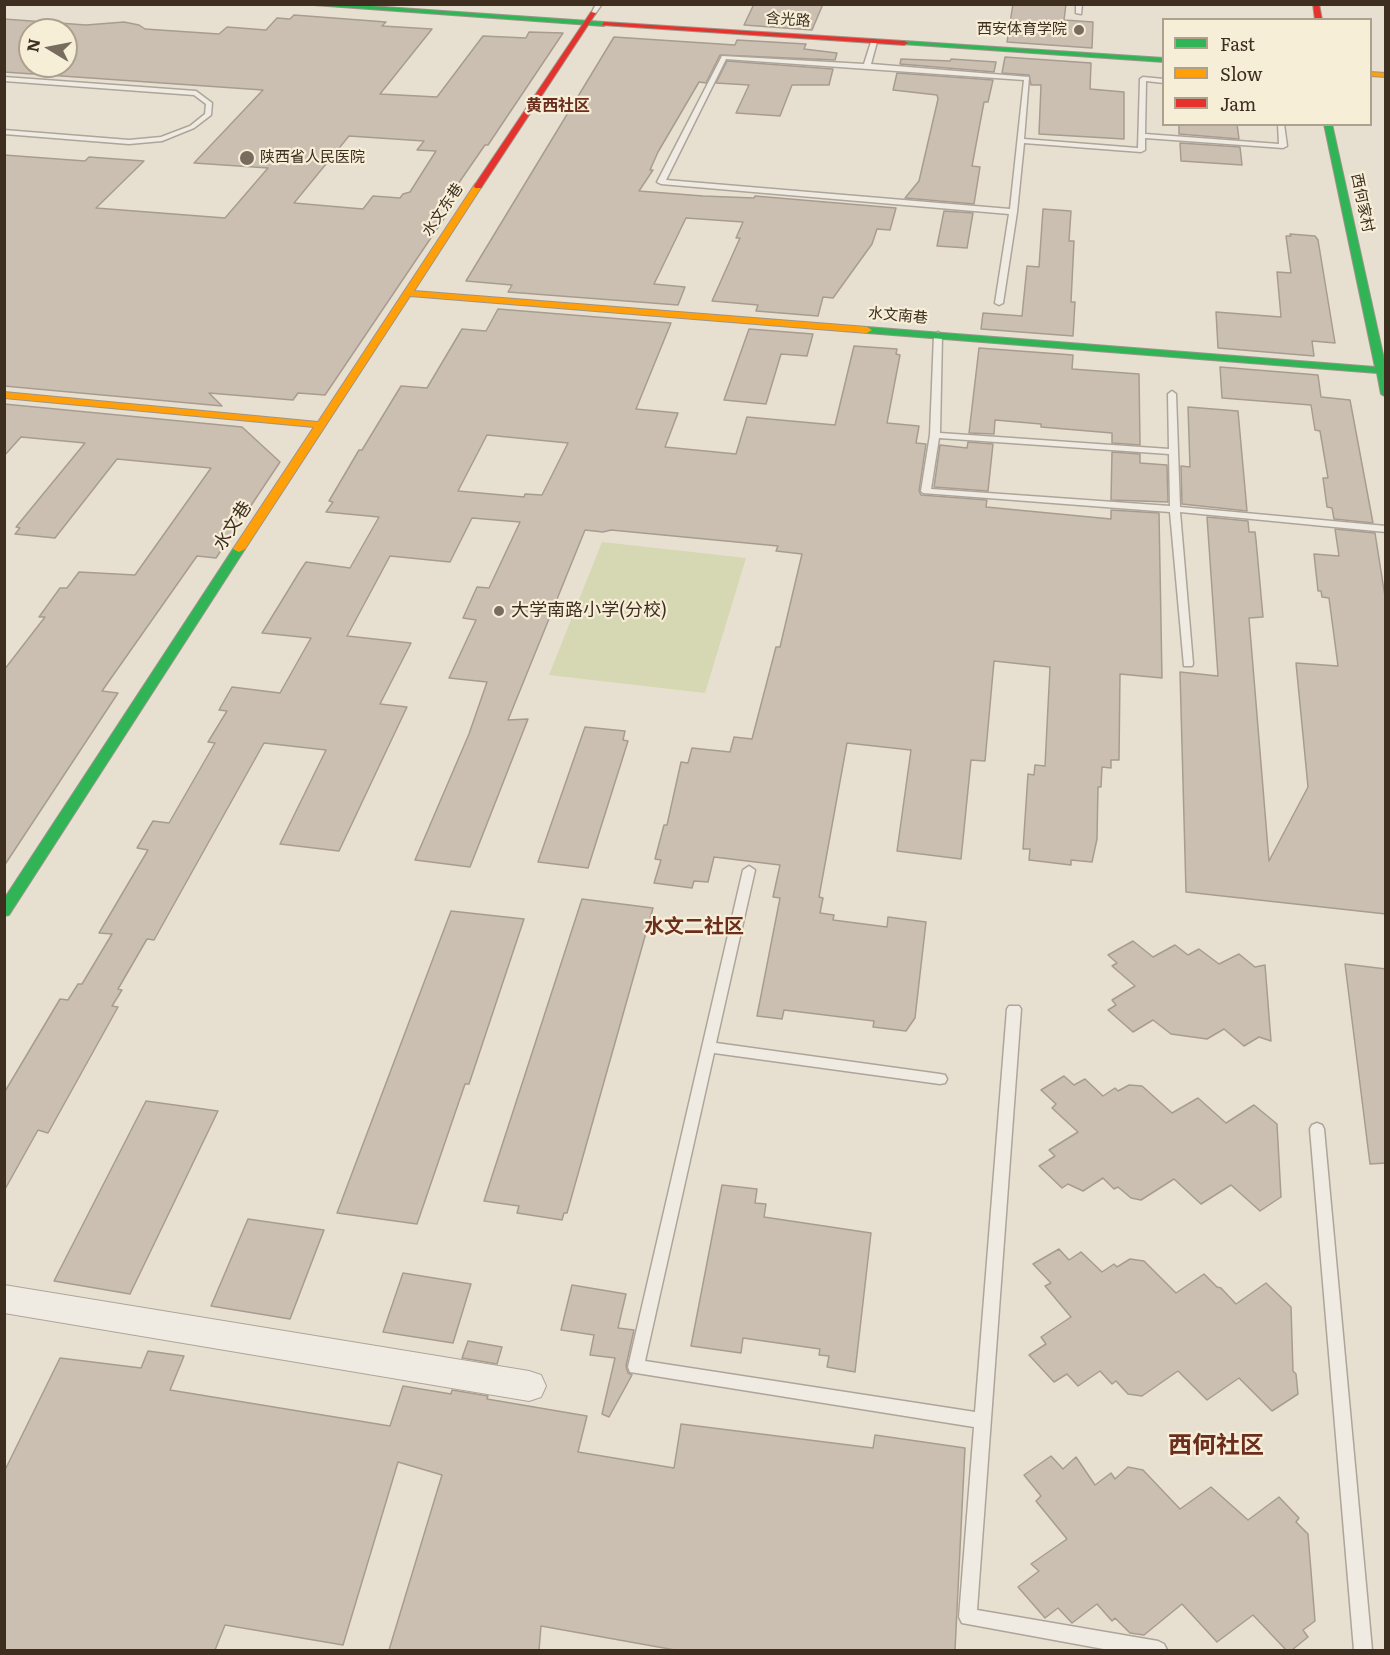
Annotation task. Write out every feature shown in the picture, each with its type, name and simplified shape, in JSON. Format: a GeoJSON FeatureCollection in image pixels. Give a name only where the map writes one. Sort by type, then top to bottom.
{"type":"FeatureCollection","features":[{"type":"Feature","properties":{"kind":"street","name":"含光路"},"geometry":{"type":"LineString","coordinates":[[303,4],[593,14],[874,42],[1162,60]]}},
{"type":"Feature","properties":{"kind":"street","name":"含光路"},"geometry":{"type":"LineString","coordinates":[[456,4],[1162,50]]}},
{"type":"Feature","properties":{"kind":"street","name":"水文东巷"},"geometry":{"type":"LineString","coordinates":[[320,425],[593,14]]}},
{"type":"Feature","properties":{"kind":"street","name":"西何家村"},"geometry":{"type":"LineString","coordinates":[[1328,126],[1383,371],[1386,394]]}},
{"type":"Feature","properties":{"kind":"street","name":"水文南巷"},"geometry":{"type":"LineString","coordinates":[[408,293],[1383,371]]}},
{"type":"Feature","properties":{"kind":"street"},"geometry":{"type":"LineString","coordinates":[[4,395],[320,425]]}},
{"type":"Feature","properties":{"kind":"street","name":"水文巷"},"geometry":{"type":"LineString","coordinates":[[4,911],[320,425]]}},
{"type":"Feature","properties":{"kind":"street"},"geometry":{"type":"LineString","coordinates":[[4,1299],[529,1386]]}},
{"type":"Feature","properties":{"kind":"lane"},"geometry":{"type":"LineString","coordinates":[[1078,13],[1080,4]]}},
{"type":"Feature","properties":{"kind":"lane"},"geometry":{"type":"LineString","coordinates":[[867,66],[874,42]]}},
{"type":"Feature","properties":{"kind":"lane"},"geometry":{"type":"LineString","coordinates":[[999,303],[1012,212],[1027,78],[724,57],[661,182],[1012,212]]}},
{"type":"Feature","properties":{"kind":"lane"},"geometry":{"type":"LineString","coordinates":[[4,78],[196,93],[209,103],[208,115],[192,127],[162,139],[129,142],[4,132]]}},
{"type":"Feature","properties":{"kind":"lane"},"geometry":{"type":"LineString","coordinates":[[1020,141],[1141,150],[1143,79],[1162,81]]}},
{"type":"Feature","properties":{"kind":"lane"},"geometry":{"type":"LineString","coordinates":[[1141,136],[1283,146],[1281,126]]}},
{"type":"Feature","properties":{"kind":"lane"},"geometry":{"type":"LineString","coordinates":[[938,335],[935,435],[927,491],[1175,509],[1386,529]]}},
{"type":"Feature","properties":{"kind":"lane"},"geometry":{"type":"LineString","coordinates":[[1172,394],[1175,509],[1188,664]]}},
{"type":"Feature","properties":{"kind":"lane"},"geometry":{"type":"LineString","coordinates":[[935,435],[1173,452]]}},
{"type":"Feature","properties":{"kind":"lane"},"geometry":{"type":"LineString","coordinates":[[749,870],[636,1367],[983,1421]]}},
{"type":"Feature","properties":{"kind":"lane"},"geometry":{"type":"LineString","coordinates":[[1014,1009],[969,1617],[1158,1650]]}},
{"type":"Feature","properties":{"kind":"lane"},"geometry":{"type":"LineString","coordinates":[[709,1047],[940,1078]]}},
{"type":"Feature","properties":{"kind":"lane"},"geometry":{"type":"LineString","coordinates":[[1317,1129],[1364,1650]]}},
{"type":"Feature","properties":{"kind":"green space"},"geometry":{"type":"Polygon","coordinates":[[[602,542],[746,558],[705,693],[549,675],[602,542]]]}},
{"type":"Feature","properties":{"kind":"building"},"geometry":{"type":"Polygon","coordinates":[[[754,4],[823,4],[812,30],[744,25],[754,4]]]}},
{"type":"Feature","properties":{"kind":"building"},"geometry":{"type":"Polygon","coordinates":[[[1013,4],[1066,4],[1064,20],[1093,22],[1092,48],[1007,42],[1013,4]]]}},
{"type":"Feature","properties":{"kind":"building","name":"陕西省人民医院"},"geometry":{"type":"Polygon","coordinates":[[[294,15],[386,22],[382,26],[432,29],[380,94],[437,97],[483,36],[526,38],[529,32],[563,33],[488,145],[485,145],[438,213],[447,214],[325,395],[298,393],[293,400],[209,393],[222,406],[4,386],[4,155],[85,161],[89,157],[144,161],[96,208],[225,218],[268,168],[194,163],[263,90],[78,77],[78,24],[124,22],[139,25],[145,29],[219,34],[227,27],[266,30],[277,18],[290,19],[294,15]],[[349,136],[294,203],[363,209],[373,196],[400,198],[403,194],[410,192],[436,151],[417,150],[424,141],[349,136]]]}},
{"type":"Feature","properties":{"kind":"building","name":"陕西省人民医院"},"geometry":{"type":"Polygon","coordinates":[[[4,19],[18,20],[18,73],[4,72],[4,19]]]}},
{"type":"Feature","properties":{"kind":"building"},"geometry":{"type":"Polygon","coordinates":[[[614,37],[735,45],[737,40],[806,44],[804,49],[837,53],[835,60],[720,55],[706,83],[699,82],[658,152],[650,170],[653,170],[639,191],[703,196],[754,198],[755,196],[896,208],[890,230],[877,229],[872,244],[833,298],[823,297],[818,316],[756,311],[758,305],[712,301],[740,238],[736,238],[743,222],[686,218],[654,284],[685,287],[678,305],[508,292],[512,285],[466,281],[614,37]]]}},
{"type":"Feature","properties":{"kind":"building"},"geometry":{"type":"Polygon","coordinates":[[[1005,57],[1091,63],[1090,89],[1124,92],[1124,139],[1039,134],[1041,85],[1031,85],[1029,75],[1002,73],[1005,57]]]}},
{"type":"Feature","properties":{"kind":"building"},"geometry":{"type":"Polygon","coordinates":[[[901,59],[996,62],[994,72],[900,64],[901,59]]]}},
{"type":"Feature","properties":{"kind":"building"},"geometry":{"type":"Polygon","coordinates":[[[727,61],[833,69],[829,85],[792,85],[780,116],[736,113],[749,85],[716,83],[727,61]]]}},
{"type":"Feature","properties":{"kind":"building"},"geometry":{"type":"Polygon","coordinates":[[[897,73],[993,80],[988,102],[984,102],[972,166],[980,167],[974,204],[905,198],[919,181],[938,99],[937,95],[893,90],[897,73]]]}},
{"type":"Feature","properties":{"kind":"building"},"geometry":{"type":"Polygon","coordinates":[[[1179,126],[1237,126],[1239,139],[1179,134],[1179,126]]]}},
{"type":"Feature","properties":{"kind":"building"},"geometry":{"type":"Polygon","coordinates":[[[1180,143],[1240,147],[1242,165],[1181,161],[1180,143]]]}},
{"type":"Feature","properties":{"kind":"building"},"geometry":{"type":"Polygon","coordinates":[[[1043,209],[1071,211],[1069,241],[1074,241],[1071,302],[1075,302],[1073,336],[981,329],[983,313],[1022,316],[1027,266],[1039,267],[1043,209]]]}},
{"type":"Feature","properties":{"kind":"building"},"geometry":{"type":"Polygon","coordinates":[[[944,211],[973,213],[967,248],[937,246],[944,211]]]}},
{"type":"Feature","properties":{"kind":"building"},"geometry":{"type":"Polygon","coordinates":[[[1290,234],[1315,236],[1318,240],[1335,343],[1312,341],[1314,356],[1218,348],[1216,312],[1281,317],[1277,272],[1291,273],[1286,236],[1291,236],[1290,234]]]}},
{"type":"Feature","properties":{"kind":"building"},"geometry":{"type":"Polygon","coordinates":[[[498,309],[671,323],[636,409],[678,413],[665,447],[736,454],[747,417],[835,425],[854,346],[897,349],[896,354],[900,355],[887,423],[919,426],[916,443],[926,444],[919,491],[921,495],[987,500],[986,507],[1111,519],[1111,510],[1159,513],[1162,678],[1120,674],[1119,760],[1111,760],[1111,768],[1102,767],[1101,787],[1098,787],[1097,839],[1092,862],[1071,860],[1071,865],[1029,860],[1030,849],[1023,849],[1028,774],[1034,775],[1035,765],[1045,766],[1050,667],[994,661],[985,761],[971,760],[961,859],[897,851],[911,750],[847,743],[819,897],[823,898],[820,913],[834,915],[833,920],[887,927],[888,917],[926,922],[915,1018],[906,1031],[873,1027],[874,1021],[784,1010],[782,1019],[757,1016],[780,898],[773,897],[780,865],[714,857],[708,882],[694,881],[692,888],[654,883],[661,860],[655,859],[664,825],[667,825],[681,762],[688,763],[692,748],[730,752],[734,737],[752,739],[776,647],[780,647],[802,554],[776,551],[778,546],[611,530],[603,532],[585,530],[508,720],[528,719],[470,867],[415,860],[469,734],[487,682],[449,678],[476,620],[463,618],[477,587],[489,588],[520,522],[472,518],[450,562],[390,556],[347,636],[411,643],[380,704],[407,707],[339,851],[280,844],[326,750],[264,743],[154,940],[147,939],[118,989],[122,990],[112,1006],[118,1007],[48,1133],[38,1130],[4,1191],[4,1093],[60,999],[68,1000],[78,984],[82,984],[112,934],[99,933],[148,850],[137,848],[153,821],[169,823],[215,743],[208,742],[227,711],[219,710],[232,687],[280,693],[311,638],[262,633],[306,562],[350,568],[379,517],[326,512],[333,502],[329,501],[401,386],[427,388],[462,329],[486,331],[498,309]],[[487,435],[458,491],[524,497],[525,494],[542,495],[568,443],[487,435]]]}},
{"type":"Feature","properties":{"kind":"building"},"geometry":{"type":"Polygon","coordinates":[[[749,329],[813,334],[807,356],[781,354],[766,404],[724,400],[749,329]]]}},
{"type":"Feature","properties":{"kind":"building"},"geometry":{"type":"Polygon","coordinates":[[[979,348],[1073,355],[1072,369],[1139,374],[1140,445],[1112,443],[1112,433],[1041,427],[1041,424],[995,420],[994,434],[969,433],[979,348]]]}},
{"type":"Feature","properties":{"kind":"building"},"geometry":{"type":"Polygon","coordinates":[[[1220,367],[1318,375],[1321,397],[1350,400],[1373,523],[1334,519],[1332,508],[1327,507],[1323,478],[1328,478],[1320,431],[1315,430],[1311,405],[1222,398],[1220,367]]]}},
{"type":"Feature","properties":{"kind":"building"},"geometry":{"type":"Polygon","coordinates":[[[4,404],[242,427],[280,462],[216,558],[197,556],[102,691],[118,693],[4,866],[4,670],[45,617],[39,617],[60,588],[67,588],[79,572],[135,575],[211,468],[117,459],[55,538],[15,534],[20,528],[16,527],[85,443],[21,437],[4,456],[4,404]]]}},
{"type":"Feature","properties":{"kind":"building"},"geometry":{"type":"Polygon","coordinates":[[[1188,407],[1238,411],[1247,511],[1182,504],[1181,466],[1190,467],[1188,407]]]}},
{"type":"Feature","properties":{"kind":"building"},"geometry":{"type":"Polygon","coordinates":[[[968,442],[993,444],[988,491],[934,487],[940,445],[967,448],[968,442]]]}},
{"type":"Feature","properties":{"kind":"building"},"geometry":{"type":"Polygon","coordinates":[[[1112,452],[1140,454],[1140,463],[1167,465],[1168,502],[1111,500],[1112,452]]]}},
{"type":"Feature","properties":{"kind":"building"},"geometry":{"type":"Polygon","coordinates":[[[1207,517],[1248,521],[1249,532],[1255,532],[1263,617],[1249,618],[1269,861],[1308,787],[1296,663],[1338,666],[1329,598],[1322,597],[1321,591],[1318,591],[1314,554],[1339,556],[1335,529],[1375,533],[1386,603],[1386,914],[1186,892],[1180,672],[1218,676],[1207,517]]]}},
{"type":"Feature","properties":{"kind":"building"},"geometry":{"type":"Polygon","coordinates":[[[585,727],[625,731],[623,740],[628,741],[588,868],[538,862],[585,727]]]}},
{"type":"Feature","properties":{"kind":"building"},"geometry":{"type":"Polygon","coordinates":[[[582,899],[653,908],[567,1213],[564,1213],[562,1220],[517,1213],[519,1206],[484,1201],[582,899]]]}},
{"type":"Feature","properties":{"kind":"building"},"geometry":{"type":"Polygon","coordinates":[[[451,911],[524,919],[469,1084],[465,1084],[417,1224],[337,1213],[451,911]]]}},
{"type":"Feature","properties":{"kind":"building"},"geometry":{"type":"Polygon","coordinates":[[[1133,941],[1153,957],[1175,945],[1188,955],[1199,949],[1219,964],[1239,954],[1255,967],[1265,965],[1271,1041],[1259,1037],[1244,1046],[1224,1029],[1207,1039],[1171,1034],[1153,1020],[1133,1032],[1108,1010],[1116,1005],[1112,1000],[1135,986],[1112,966],[1117,963],[1108,955],[1133,941]]]}},
{"type":"Feature","properties":{"kind":"building"},"geometry":{"type":"Polygon","coordinates":[[[1345,964],[1386,969],[1386,1163],[1370,1164],[1345,964]]]}},
{"type":"Feature","properties":{"kind":"building"},"geometry":{"type":"Polygon","coordinates":[[[1064,1076],[1074,1085],[1085,1079],[1103,1096],[1115,1088],[1118,1091],[1129,1085],[1142,1086],[1172,1113],[1198,1098],[1226,1123],[1254,1105],[1277,1124],[1281,1197],[1260,1211],[1231,1185],[1201,1204],[1174,1179],[1141,1200],[1131,1198],[1118,1187],[1114,1189],[1103,1178],[1083,1191],[1068,1184],[1062,1188],[1039,1166],[1055,1156],[1049,1150],[1078,1132],[1052,1108],[1056,1104],[1041,1090],[1064,1076]]]}},
{"type":"Feature","properties":{"kind":"building"},"geometry":{"type":"Polygon","coordinates":[[[146,1101],[218,1111],[130,1294],[54,1281],[146,1101]]]}},
{"type":"Feature","properties":{"kind":"building"},"geometry":{"type":"Polygon","coordinates":[[[722,1185],[757,1189],[755,1203],[766,1204],[764,1217],[871,1233],[855,1372],[827,1367],[829,1356],[819,1355],[820,1349],[743,1338],[741,1353],[691,1346],[722,1185]]]}},
{"type":"Feature","properties":{"kind":"building"},"geometry":{"type":"Polygon","coordinates":[[[248,1219],[324,1230],[290,1319],[211,1306],[248,1219]]]}},
{"type":"Feature","properties":{"kind":"building"},"geometry":{"type":"Polygon","coordinates":[[[1059,1249],[1069,1260],[1081,1252],[1102,1272],[1114,1264],[1117,1267],[1130,1259],[1144,1261],[1176,1293],[1204,1274],[1236,1304],[1266,1283],[1291,1307],[1293,1371],[1296,1374],[1298,1394],[1272,1411],[1239,1378],[1207,1400],[1178,1371],[1142,1396],[1128,1394],[1116,1381],[1112,1384],[1100,1371],[1078,1386],[1067,1374],[1054,1382],[1029,1355],[1046,1344],[1041,1337],[1071,1317],[1045,1286],[1051,1283],[1033,1264],[1059,1249]]]}},
{"type":"Feature","properties":{"kind":"building"},"geometry":{"type":"Polygon","coordinates":[[[403,1273],[471,1284],[453,1343],[383,1332],[403,1273]]]}},
{"type":"Feature","properties":{"kind":"building"},"geometry":{"type":"Polygon","coordinates":[[[572,1285],[626,1294],[618,1328],[634,1330],[626,1366],[628,1373],[632,1375],[609,1417],[602,1414],[615,1358],[590,1355],[594,1335],[561,1330],[572,1285]]]}},
{"type":"Feature","properties":{"kind":"building"},"geometry":{"type":"Polygon","coordinates":[[[468,1341],[502,1347],[497,1364],[462,1358],[468,1341]]]}},
{"type":"Feature","properties":{"kind":"building"},"geometry":{"type":"Polygon","coordinates":[[[148,1351],[184,1356],[170,1390],[390,1426],[403,1386],[451,1394],[452,1390],[488,1396],[487,1399],[587,1416],[578,1452],[674,1468],[681,1424],[873,1448],[875,1435],[965,1448],[955,1650],[675,1650],[541,1626],[539,1650],[389,1650],[442,1475],[398,1462],[343,1645],[225,1625],[215,1650],[4,1650],[4,1472],[60,1358],[141,1368],[148,1351]]]}},
{"type":"Feature","properties":{"kind":"building"},"geometry":{"type":"Polygon","coordinates":[[[1051,1456],[1063,1469],[1076,1457],[1095,1485],[1111,1473],[1115,1479],[1128,1467],[1143,1470],[1180,1509],[1211,1487],[1248,1520],[1279,1497],[1299,1518],[1296,1522],[1308,1534],[1315,1621],[1303,1630],[1308,1637],[1292,1650],[1286,1650],[1253,1615],[1217,1642],[1182,1604],[1144,1635],[1130,1633],[1115,1618],[1112,1621],[1097,1604],[1072,1623],[1058,1608],[1045,1618],[1018,1587],[1039,1571],[1031,1564],[1067,1539],[1036,1501],[1041,1496],[1024,1475],[1051,1456]]]}},
{"type":"Feature","properties":{"kind":"traffic: fast"},"geometry":{"type":"LineString","coordinates":[[303,4],[604,24]]}},
{"type":"Feature","properties":{"kind":"traffic: fast"},"geometry":{"type":"LineString","coordinates":[[904,43],[1162,60]]}},
{"type":"Feature","properties":{"kind":"traffic: fast"},"geometry":{"type":"LineString","coordinates":[[1328,126],[1386,394]]}},
{"type":"Feature","properties":{"kind":"traffic: fast"},"geometry":{"type":"LineString","coordinates":[[867,330],[1386,371]]}},
{"type":"Feature","properties":{"kind":"traffic: fast"},"geometry":{"type":"LineString","coordinates":[[4,911],[239,549]]}},
{"type":"Feature","properties":{"kind":"traffic: slow"},"geometry":{"type":"LineString","coordinates":[[1372,74],[1386,75]]}},
{"type":"Feature","properties":{"kind":"traffic: slow"},"geometry":{"type":"LineString","coordinates":[[239,549],[478,186]]}},
{"type":"Feature","properties":{"kind":"traffic: slow"},"geometry":{"type":"LineString","coordinates":[[408,293],[867,330]]}},
{"type":"Feature","properties":{"kind":"traffic: slow"},"geometry":{"type":"LineString","coordinates":[[4,395],[320,425]]}},
{"type":"Feature","properties":{"kind":"traffic: jam"},"geometry":{"type":"LineString","coordinates":[[1316,4],[1319,18]]}},
{"type":"Feature","properties":{"kind":"traffic: jam"},"geometry":{"type":"LineString","coordinates":[[478,186],[593,13]]}},
{"type":"Feature","properties":{"kind":"traffic: jam"},"geometry":{"type":"LineString","coordinates":[[604,24],[904,43]]}},
{"type":"Feature","properties":{"kind":"place","name":"西安体育学院"},"geometry":{"type":"Point","coordinates":[1079,30]}},
{"type":"Feature","properties":{"kind":"place","name":"陕西省人民医院"},"geometry":{"type":"Point","coordinates":[247,158]}},
{"type":"Feature","properties":{"kind":"place","name":"大学南路小学(分校)"},"geometry":{"type":"Point","coordinates":[499,611]}},
{"type":"Feature","properties":{"kind":"district","name":"黄西社区"},"geometry":{"type":"Point","coordinates":[558,106]}},
{"type":"Feature","properties":{"kind":"district","name":"水文二社区"},"geometry":{"type":"Point","coordinates":[694,927]}},
{"type":"Feature","properties":{"kind":"district","name":"西何社区"},"geometry":{"type":"Point","coordinates":[1216,1446]}}]}
